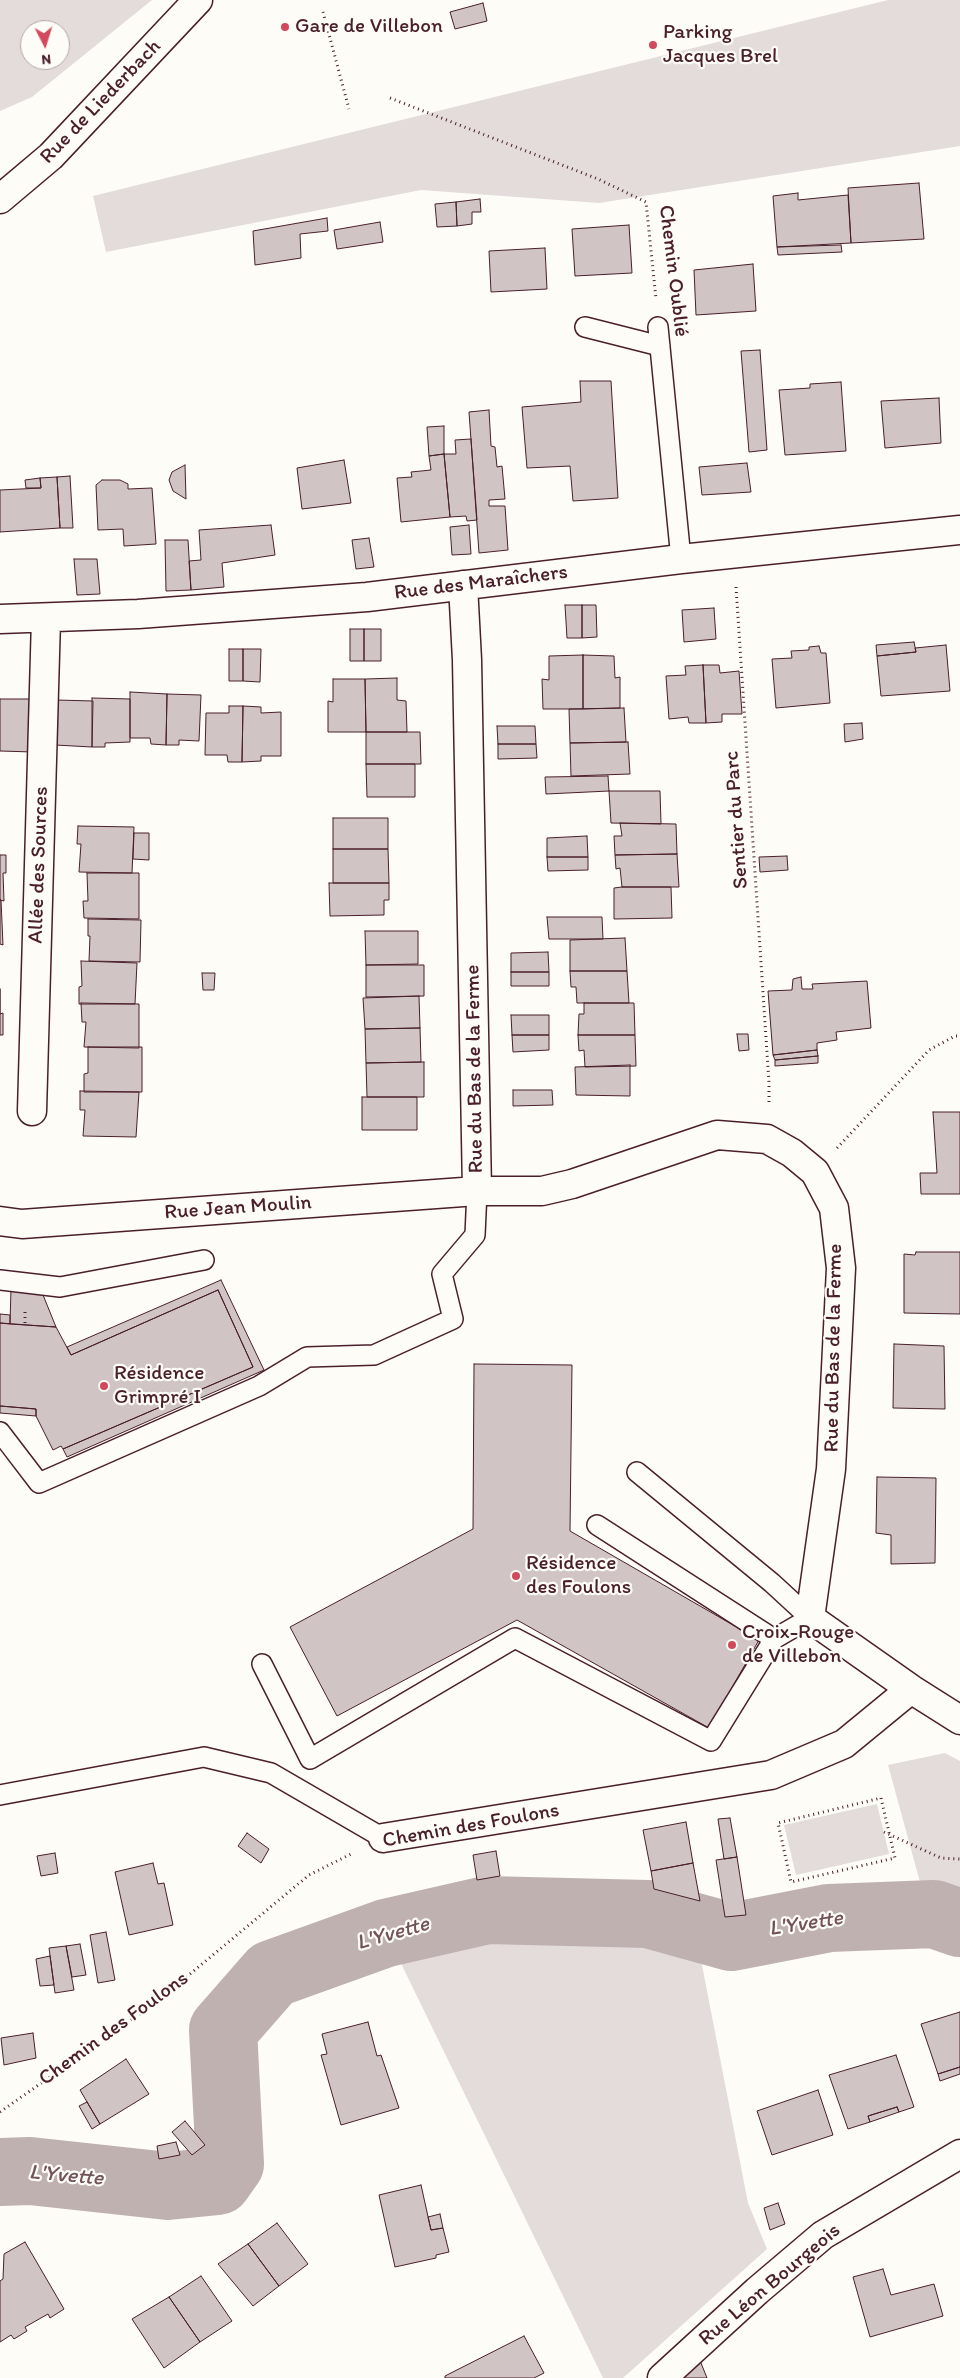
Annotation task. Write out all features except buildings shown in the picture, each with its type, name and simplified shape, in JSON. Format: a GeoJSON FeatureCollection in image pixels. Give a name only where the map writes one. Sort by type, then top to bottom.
{"type":"FeatureCollection","features":[{"type":"Feature","properties":{"kind":"street","name":"Rue de Liederbach"},"geometry":{"type":"LineString","coordinates":[[0,199],[51,156],[198,0]]}},
{"type":"Feature","properties":{"kind":"street","name":"Rue des Maraîchers"},"geometry":{"type":"LineString","coordinates":[[0,619],[46,619],[367,597],[681,559],[960,530]]}},
{"type":"Feature","properties":{"kind":"street","name":"Rue du Bas de la Ferme"},"geometry":{"type":"LineString","coordinates":[[463,585],[467,660],[477,1191],[549,1189],[572,1184],[717,1135],[767,1139],[792,1153],[815,1172],[834,1208],[840,1268],[831,1469],[810,1618]]}},
{"type":"Feature","properties":{"kind":"street","name":"Allée des Sources"},"geometry":{"type":"LineString","coordinates":[[32,1111],[46,619]]}},
{"type":"Feature","properties":{"kind":"street","name":"Rue Jean Moulin"},"geometry":{"type":"LineString","coordinates":[[0,1221],[22,1224],[477,1191]]}},
{"type":"Feature","properties":{"kind":"street"},"geometry":{"type":"LineString","coordinates":[[810,1618],[911,1689],[960,1720]]}},
{"type":"Feature","properties":{"kind":"street","name":"Chemin des Foulons"},"geometry":{"type":"LineString","coordinates":[[383,1838],[771,1775],[844,1744],[911,1689]]}},
{"type":"Feature","properties":{"kind":"street","name":"Rue Léon Bourgeois"},"geometry":{"type":"LineString","coordinates":[[662,2378],[756,2291],[823,2234],[960,2154]]}},
{"type":"Feature","properties":{"kind":"lane"},"geometry":{"type":"LineString","coordinates":[[585,327],[660,346]]}},
{"type":"Feature","properties":{"kind":"lane","name":"Chemin Oublié"},"geometry":{"type":"LineString","coordinates":[[658,327],[681,559]]}},
{"type":"Feature","properties":{"kind":"lane"},"geometry":{"type":"LineString","coordinates":[[0,1432],[39,1484],[259,1386],[307,1357],[374,1355],[453,1319],[442,1274],[474,1236],[477,1191]]}},
{"type":"Feature","properties":{"kind":"lane"},"geometry":{"type":"LineString","coordinates":[[0,1280],[60,1288],[204,1260]]}},
{"type":"Feature","properties":{"kind":"lane"},"geometry":{"type":"LineString","coordinates":[[262,1664],[310,1759],[515,1638],[710,1741],[774,1639],[810,1618],[772,1583],[638,1472]]}},
{"type":"Feature","properties":{"kind":"lane"},"geometry":{"type":"LineString","coordinates":[[597,1524],[774,1639]]}},
{"type":"Feature","properties":{"kind":"lane"},"geometry":{"type":"LineString","coordinates":[[0,1795],[204,1757],[272,1773],[383,1838]]}},
{"type":"Feature","properties":{"kind":"path"},"geometry":{"type":"LineString","coordinates":[[323,12],[348,109]]}},
{"type":"Feature","properties":{"kind":"path","name":"Chemin Oublié"},"geometry":{"type":"LineString","coordinates":[[390,98],[598,179],[646,202],[658,327]]}},
{"type":"Feature","properties":{"kind":"path","name":"Sentier du Parc"},"geometry":{"type":"LineString","coordinates":[[734,554],[770,1083]]}},
{"type":"Feature","properties":{"kind":"path"},"geometry":{"type":"LineString","coordinates":[[832,1153],[929,1050],[955,1036],[960,1036]]}},
{"type":"Feature","properties":{"kind":"path"},"geometry":{"type":"LineString","coordinates":[[881,1798],[889,1835],[895,1858],[791,1882],[778,1823],[881,1798]]}},
{"type":"Feature","properties":{"kind":"path"},"geometry":{"type":"LineString","coordinates":[[884,1832],[941,1858],[960,1859]]}},
{"type":"Feature","properties":{"kind":"path","name":"Chemin des Foulons"},"geometry":{"type":"LineString","coordinates":[[0,2112],[154,2004],[309,1875],[383,1838]]}},
{"type":"Feature","properties":{"kind":"shaded area"},"geometry":{"type":"Polygon","coordinates":[[[0,0],[152,0],[70,66],[70,20],[20,20],[20,70],[65,70],[32,97],[0,111],[0,0]]]}},
{"type":"Feature","properties":{"kind":"shaded area"},"geometry":{"type":"Polygon","coordinates":[[[888,0],[960,0],[960,146],[599,203],[421,190],[106,252],[93,196],[888,0]]]}},
{"type":"Feature","properties":{"kind":"shaded area"},"geometry":{"type":"Polygon","coordinates":[[[945,1753],[960,1761],[960,1904],[926,1904],[888,1765],[945,1753]]]}},
{"type":"Feature","properties":{"kind":"shaded area"},"geometry":{"type":"Polygon","coordinates":[[[877,1804],[889,1854],[796,1875],[784,1825],[877,1804]]]}},
{"type":"Feature","properties":{"kind":"shaded area"},"geometry":{"type":"Polygon","coordinates":[[[917,1910],[960,1911],[960,1939],[917,1933],[917,1910]]]}},
{"type":"Feature","properties":{"kind":"shaded area"},"geometry":{"type":"Polygon","coordinates":[[[494,1922],[636,1928],[697,1939],[748,2203],[767,2249],[623,2378],[603,2378],[392,1945],[494,1922]]]}},
{"type":"Feature","properties":{"kind":"waterway","name":"L'Yvette"},"geometry":{"type":"LineString","coordinates":[[0,2172],[30,2171],[168,2186],[218,2181],[230,2164],[223,2030],[272,1974],[386,1933],[487,1910],[648,1914],[731,1937],[829,1918],[934,1914],[960,1923]]}},
{"type":"Feature","properties":{"kind":"place","name":"Gare de Villebon"},"geometry":{"type":"Point","coordinates":[285,27]}},
{"type":"Feature","properties":{"kind":"place","name":"Parking Jacques Brel"},"geometry":{"type":"Point","coordinates":[653,45]}},
{"type":"Feature","properties":{"kind":"place","name":"Résidence Grimpré I"},"geometry":{"type":"Point","coordinates":[104,1386]}},
{"type":"Feature","properties":{"kind":"place","name":"Résidence des Foulons"},"geometry":{"type":"Point","coordinates":[516,1576]}},
{"type":"Feature","properties":{"kind":"place","name":"Croix-Rouge de Villebon"},"geometry":{"type":"Point","coordinates":[732,1645]}}]}
